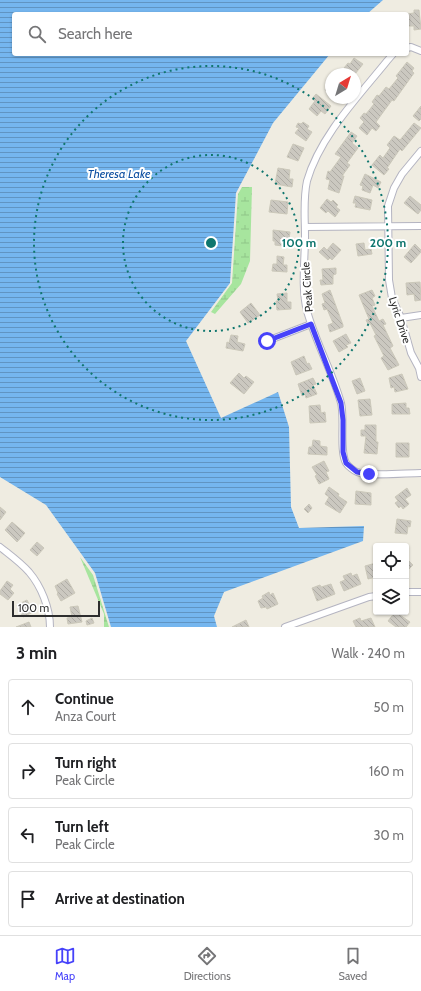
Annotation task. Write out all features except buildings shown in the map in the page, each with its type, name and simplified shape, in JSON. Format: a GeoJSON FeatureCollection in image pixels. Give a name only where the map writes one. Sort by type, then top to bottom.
{"type":"FeatureCollection","features":[{"type":"Feature","properties":{"kind":"street"},"geometry":{"type":"LineString","coordinates":[[409,48],[421,51]]}},
{"type":"Feature","properties":{"kind":"street","name":"Peak Circle"},"geometry":{"type":"LineString","coordinates":[[391,56],[337,124],[322,145],[314,163],[307,183],[305,198],[305,287],[307,310],[311,324],[341,403],[343,420],[343,452],[346,463],[357,472],[369,474],[421,473]]}},
{"type":"Feature","properties":{"kind":"street","name":"Lyric Drive"},"geometry":{"type":"LineString","coordinates":[[421,151],[402,174],[394,188],[388,206],[389,280],[392,298],[401,318],[411,353],[419,368],[421,377]]}},
{"type":"Feature","properties":{"kind":"street"},"geometry":{"type":"LineString","coordinates":[[305,227],[421,226]]}},
{"type":"Feature","properties":{"kind":"street"},"geometry":{"type":"LineString","coordinates":[[401,318],[421,315]]}},
{"type":"Feature","properties":{"kind":"street"},"geometry":{"type":"LineString","coordinates":[[267,341],[311,324]]}},
{"type":"Feature","properties":{"kind":"street"},"geometry":{"type":"LineString","coordinates":[[0,547],[30,573],[48,608],[50,627]]}},
{"type":"Feature","properties":{"kind":"street"},"geometry":{"type":"LineString","coordinates":[[409,592],[421,592]]}},
{"type":"Feature","properties":{"kind":"street"},"geometry":{"type":"LineString","coordinates":[[285,627],[373,596]]}},
{"type":"Feature","properties":{"kind":"green space"},"geometry":{"type":"Polygon","coordinates":[[[242,187],[252,187],[250,261],[241,284],[215,314],[211,312],[232,283],[238,194],[242,187]]]}},
{"type":"Feature","properties":{"kind":"green space"},"geometry":{"type":"Polygon","coordinates":[[[80,557],[93,575],[109,627],[104,627],[104,614],[80,557]]]}},
{"type":"Feature","properties":{"kind":"water","name":"Theresa Lake"},"geometry":{"type":"Polygon","coordinates":[[[0,0],[383,0],[369,12],[12,12],[12,56],[328,56],[273,123],[236,193],[230,283],[186,341],[221,418],[278,392],[289,427],[291,507],[299,528],[364,526],[363,541],[224,592],[214,616],[217,627],[111,627],[95,573],[46,505],[0,477],[0,0]]]}},
{"type":"Feature","properties":{"kind":"route"},"geometry":{"type":"LineString","coordinates":[[267,341],[311,324],[341,403],[343,420],[343,452],[346,463],[357,472],[369,474]]}}]}
